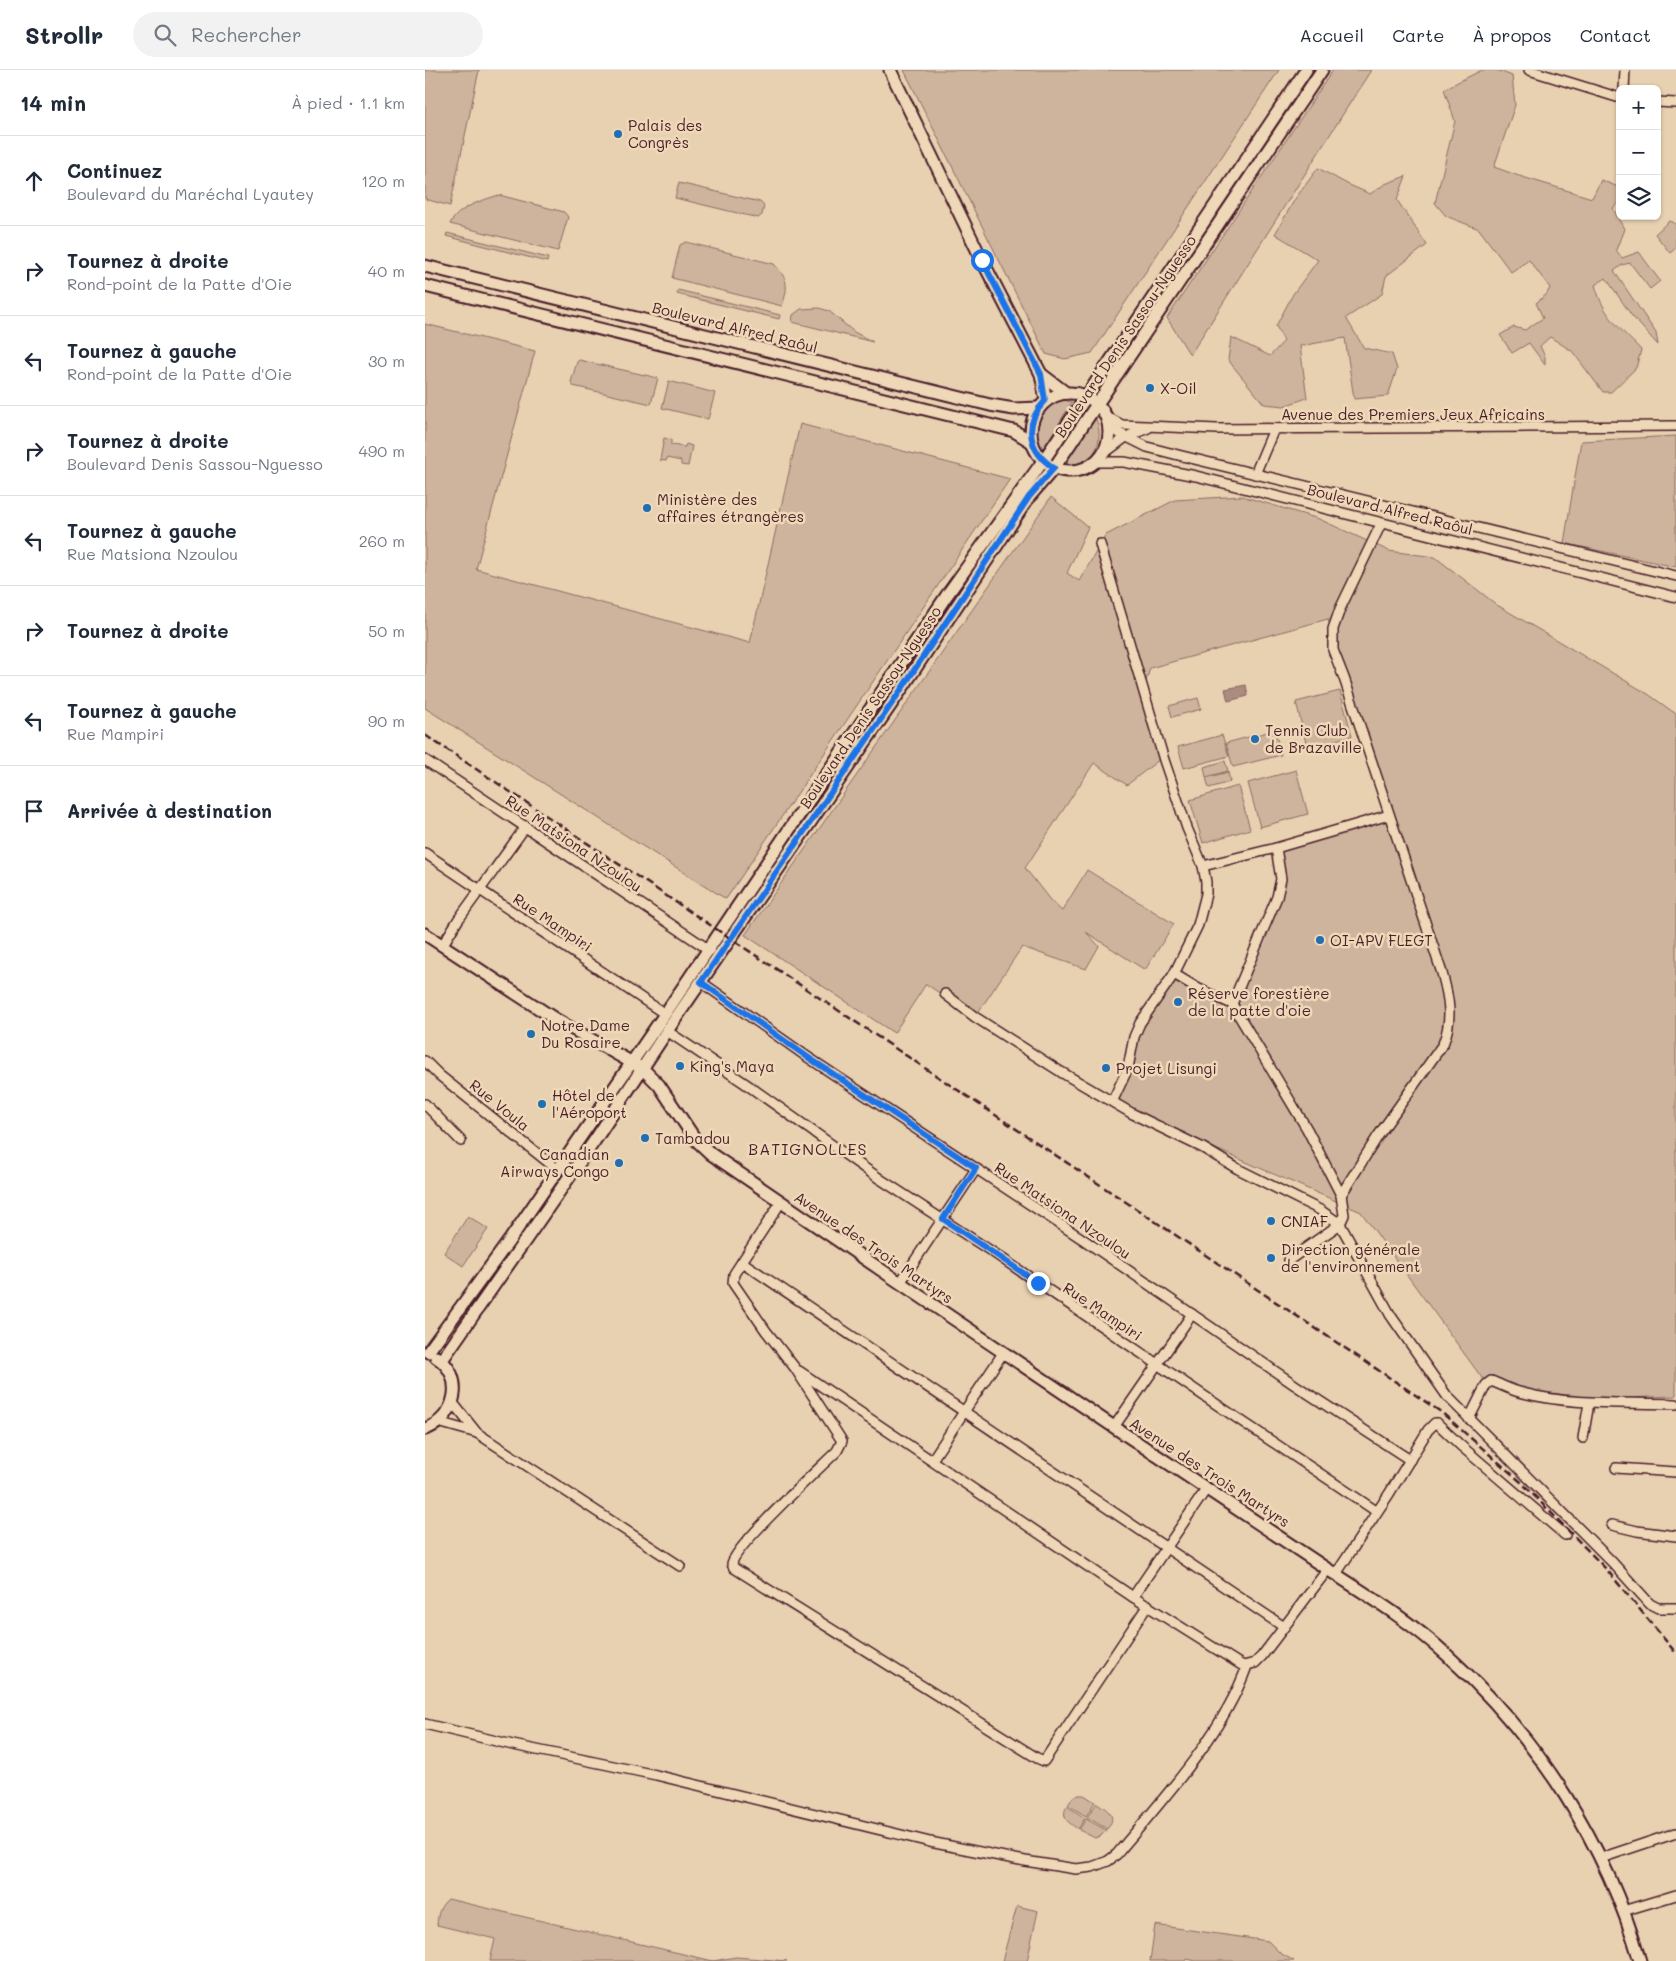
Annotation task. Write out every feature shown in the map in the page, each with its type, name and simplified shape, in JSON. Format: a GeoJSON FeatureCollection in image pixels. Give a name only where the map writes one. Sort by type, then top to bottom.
{"type":"FeatureCollection","features":[{"type":"Feature","properties":{"kind":"main road"},"geometry":{"type":"LineString","coordinates":[[890,70],[982,260],[1041,374],[1066,393],[1086,397],[1097,404],[1105,416],[1109,428],[1107,446],[1099,458],[1086,468],[1064,471],[1054,468],[1043,461],[1036,452],[1032,442],[1031,430],[1033,418],[1042,405],[1041,374]]}},
{"type":"Feature","properties":{"kind":"main road","name":"Boulevard Denis Sassou-Nguesso"},"geometry":{"type":"LineString","coordinates":[[427,1352],[558,1170],[665,1014],[947,595],[1043,461],[1305,70]]}},
{"type":"Feature","properties":{"kind":"main road","name":"Boulevard Denis Sassou-Nguesso"},"geometry":{"type":"LineString","coordinates":[[442,1360],[901,690],[1029,497],[1054,468],[1322,70]]}},
{"type":"Feature","properties":{"kind":"main road","name":"Boulevard Alfred Raôul"},"geometry":{"type":"LineString","coordinates":[[425,266],[990,405],[1014,409],[1042,405],[1055,396],[1066,393]]}},
{"type":"Feature","properties":{"kind":"main road"},"geometry":{"type":"LineString","coordinates":[[425,286],[1014,430],[1032,442]]}},
{"type":"Feature","properties":{"kind":"main road","name":"Avenue des Trois Martyrs"},"geometry":{"type":"LineString","coordinates":[[425,934],[659,1085],[702,1146],[781,1202],[1003,1353],[1332,1572],[1422,1634],[1446,1653],[1515,1724],[1573,1807],[1601,1858],[1623,1911],[1640,1961]]}},
{"type":"Feature","properties":{"kind":"main road"},"geometry":{"type":"LineString","coordinates":[[653,1053],[653,1070],[659,1085]]}},
{"type":"Feature","properties":{"kind":"main road","name":"Avenue des Trois Martyrs"},"geometry":{"type":"LineString","coordinates":[[640,1072],[666,1096]]}},
{"type":"Feature","properties":{"kind":"main road"},"geometry":{"type":"LineString","coordinates":[[425,1428],[433,1426],[446,1417],[453,1403],[455,1388],[451,1373],[442,1360],[427,1352]]}},
{"type":"Feature","properties":{"kind":"street"},"geometry":{"type":"LineString","coordinates":[[1529,70],[1560,75],[1616,96]]}},
{"type":"Feature","properties":{"kind":"street"},"geometry":{"type":"LineString","coordinates":[[1624,85],[1625,70]]}},
{"type":"Feature","properties":{"kind":"street"},"geometry":{"type":"LineString","coordinates":[[1661,102],[1676,103]]}},
{"type":"Feature","properties":{"kind":"street","name":"Avenue des Premiers Jeux Africains"},"geometry":{"type":"LineString","coordinates":[[1105,416],[1123,425],[1150,427],[1274,429],[1676,426]]}},
{"type":"Feature","properties":{"kind":"street","name":"Avenue des Premiers Jeux Africains"},"geometry":{"type":"LineString","coordinates":[[1099,458],[1126,437],[1150,427]]}},
{"type":"Feature","properties":{"kind":"street","name":"Boulevard Alfred Raôul"},"geometry":{"type":"LineString","coordinates":[[1109,428],[1147,446],[1676,576]]}},
{"type":"Feature","properties":{"kind":"street"},"geometry":{"type":"LineString","coordinates":[[1255,474],[1274,429]]}},
{"type":"Feature","properties":{"kind":"street","name":"Boulevard Alfred Raôul"},"geometry":{"type":"LineString","coordinates":[[1099,458],[1173,470],[1676,597]]}},
{"type":"Feature","properties":{"kind":"street"},"geometry":{"type":"LineString","coordinates":[[1341,1195],[1378,1136],[1443,1044],[1449,1030],[1450,1016],[1448,993],[1332,643],[1333,629],[1340,609],[1381,524]]}},
{"type":"Feature","properties":{"kind":"street"},"geometry":{"type":"LineString","coordinates":[[1100,544],[1169,776],[1187,828],[1203,866],[1207,894],[1198,925],[1174,974],[1140,1023],[1128,1068],[1113,1100]]}},
{"type":"Feature","properties":{"kind":"street","name":"Rue Matsiona Nzoulou"},"geometry":{"type":"LineString","coordinates":[[425,760],[708,949]]}},
{"type":"Feature","properties":{"kind":"street"},"geometry":{"type":"LineString","coordinates":[[1203,866],[1276,848],[1389,815]]}},
{"type":"Feature","properties":{"kind":"street"},"geometry":{"type":"LineString","coordinates":[[442,946],[458,920],[526,826]]}},
{"type":"Feature","properties":{"kind":"street"},"geometry":{"type":"LineString","coordinates":[[1232,1004],[1277,896],[1281,879],[1276,848]]}},
{"type":"Feature","properties":{"kind":"street","name":"Rue Mampiri"},"geometry":{"type":"LineString","coordinates":[[425,853],[665,1014]]}},
{"type":"Feature","properties":{"kind":"street"},"geometry":{"type":"LineString","coordinates":[[1174,974],[1199,989],[1232,1004],[1307,1129],[1341,1195],[1344,1215],[1340,1224],[1289,1260]]}},
{"type":"Feature","properties":{"kind":"street","name":"Rue Matsiona Nzoulou"},"geometry":{"type":"LineString","coordinates":[[701,982],[806,1056],[976,1168],[1295,1385],[1410,1460]]}},
{"type":"Feature","properties":{"kind":"street"},"geometry":{"type":"LineString","coordinates":[[945,994],[975,1017],[1078,1078],[1133,1114],[1203,1148],[1238,1169],[1320,1210],[1340,1224],[1391,1316],[1447,1396],[1613,1563],[1649,1604],[1658,1608],[1676,1608]]}},
{"type":"Feature","properties":{"kind":"street","name":"Rue Mampiri"},"geometry":{"type":"LineString","coordinates":[[667,1031],[746,1084],[879,1179],[943,1219],[1376,1511]]}},
{"type":"Feature","properties":{"kind":"street","name":"Rue Voula"},"geometry":{"type":"LineString","coordinates":[[425,1061],[439,1075],[558,1170]]}},
{"type":"Feature","properties":{"kind":"street"},"geometry":{"type":"LineString","coordinates":[[425,1104],[461,1141]]}},
{"type":"Feature","properties":{"kind":"street"},"geometry":{"type":"LineString","coordinates":[[900,1283],[976,1168]]}},
{"type":"Feature","properties":{"kind":"street"},"geometry":{"type":"LineString","coordinates":[[781,1202],[734,1274],[733,1283],[766,1331],[795,1368],[840,1436],[842,1442],[841,1447],[734,1555],[732,1564],[739,1571],[1029,1753],[1045,1761],[1148,1605]]}},
{"type":"Feature","properties":{"kind":"street"},"geometry":{"type":"LineString","coordinates":[[742,1262],[965,1411],[1060,1478],[1167,1548],[1283,1628]]}},
{"type":"Feature","properties":{"kind":"street"},"geometry":{"type":"LineString","coordinates":[[1114,1427],[1192,1314]]}},
{"type":"Feature","properties":{"kind":"street"},"geometry":{"type":"LineString","coordinates":[[932,1460],[1003,1353]]}},
{"type":"Feature","properties":{"kind":"street"},"geometry":{"type":"LineString","coordinates":[[795,1368],[1133,1597],[1240,1664],[1247,1666],[1255,1663],[1332,1572],[1376,1511],[1432,1424],[1437,1423],[1565,1535]]}},
{"type":"Feature","properties":{"kind":"street"},"geometry":{"type":"LineString","coordinates":[[1469,1419],[1485,1385],[1491,1381],[1521,1393],[1589,1403],[1676,1404]]}},
{"type":"Feature","properties":{"kind":"street"},"geometry":{"type":"LineString","coordinates":[[453,1403],[477,1433]]}},
{"type":"Feature","properties":{"kind":"street"},"geometry":{"type":"LineString","coordinates":[[1583,1438],[1589,1403]]}},
{"type":"Feature","properties":{"kind":"street"},"geometry":{"type":"LineString","coordinates":[[438,1422],[477,1433],[680,1566]]}},
{"type":"Feature","properties":{"kind":"street"},"geometry":{"type":"LineString","coordinates":[[1616,1468],[1676,1472]]}},
{"type":"Feature","properties":{"kind":"street"},"geometry":{"type":"LineString","coordinates":[[1133,1597],[1207,1488]]}},
{"type":"Feature","properties":{"kind":"street"},"geometry":{"type":"LineString","coordinates":[[1612,1525],[1637,1531],[1676,1536]]}},
{"type":"Feature","properties":{"kind":"street"},"geometry":{"type":"LineString","coordinates":[[425,1724],[513,1746],[656,1775],[930,1842],[1025,1861],[1076,1868],[1092,1867],[1108,1861],[1117,1854],[1192,1760],[1222,1718],[1240,1686],[1247,1666]]}},
{"type":"Feature","properties":{"kind":"street"},"geometry":{"type":"LineString","coordinates":[[1601,1858],[1676,1833]]}},
{"type":"Feature","properties":{"kind":"street"},"geometry":{"type":"LineString","coordinates":[[1623,1911],[1676,1895]]}},
{"type":"Feature","properties":{"kind":"shaded area"},"geometry":{"type":"Polygon","coordinates":[[[425,70],[479,70],[450,206],[425,199],[425,70]]]}},
{"type":"Feature","properties":{"kind":"shaded area"},"geometry":{"type":"Polygon","coordinates":[[[904,70],[1279,70],[1092,353],[1065,359],[1046,354],[904,70]]]}},
{"type":"Feature","properties":{"kind":"shaded area"},"geometry":{"type":"Polygon","coordinates":[[[1333,70],[1371,70],[1190,355],[1167,318],[1333,70]]]}},
{"type":"Feature","properties":{"kind":"shaded area"},"geometry":{"type":"Polygon","coordinates":[[[1482,70],[1497,70],[1512,76],[1515,105],[1494,167],[1592,198],[1601,180],[1616,186],[1616,205],[1613,208],[1616,214],[1616,220],[1619,220],[1624,229],[1616,250],[1622,258],[1639,252],[1660,281],[1650,289],[1630,263],[1622,265],[1614,271],[1656,333],[1658,345],[1632,316],[1606,278],[1595,285],[1608,314],[1641,350],[1636,368],[1611,392],[1603,392],[1572,351],[1550,337],[1540,346],[1545,357],[1545,365],[1529,343],[1512,353],[1500,335],[1514,327],[1525,330],[1543,318],[1536,303],[1546,295],[1550,288],[1529,260],[1511,272],[1479,229],[1446,216],[1435,203],[1455,121],[1444,89],[1482,70]]]}},
{"type":"Feature","properties":{"kind":"shaded area"},"geometry":{"type":"Polygon","coordinates":[[[1318,168],[1370,194],[1385,184],[1406,176],[1397,200],[1427,245],[1386,276],[1382,294],[1346,318],[1364,348],[1392,354],[1397,369],[1388,396],[1354,399],[1345,338],[1300,346],[1307,398],[1284,406],[1264,404],[1228,360],[1231,337],[1270,356],[1284,341],[1276,326],[1293,294],[1318,260],[1275,234],[1295,199],[1318,168]]]}},
{"type":"Feature","properties":{"kind":"shaded area"},"geometry":{"type":"Polygon","coordinates":[[[679,183],[760,202],[764,206],[762,215],[758,218],[675,198],[679,183]]]}},
{"type":"Feature","properties":{"kind":"shaded area"},"geometry":{"type":"Polygon","coordinates":[[[499,195],[564,212],[568,217],[558,251],[450,224],[465,209],[499,195]]]}},
{"type":"Feature","properties":{"kind":"shaded area"},"geometry":{"type":"Polygon","coordinates":[[[1669,221],[1676,224],[1676,248],[1670,253],[1655,234],[1669,221]]]}},
{"type":"Feature","properties":{"kind":"shaded area"},"geometry":{"type":"Polygon","coordinates":[[[447,233],[548,258],[547,262],[446,236],[447,233]]]}},
{"type":"Feature","properties":{"kind":"shaded area"},"geometry":{"type":"Polygon","coordinates":[[[686,242],[774,264],[786,283],[786,293],[782,306],[672,278],[680,245],[686,242]]]}},
{"type":"Feature","properties":{"kind":"shaded area"},"geometry":{"type":"Polygon","coordinates":[[[678,290],[780,315],[779,319],[677,294],[678,290]]]}},
{"type":"Feature","properties":{"kind":"shaded area"},"geometry":{"type":"Polygon","coordinates":[[[819,308],[829,311],[854,332],[873,342],[792,322],[793,315],[801,309],[819,308]]]}},
{"type":"Feature","properties":{"kind":"shaded area"},"geometry":{"type":"Polygon","coordinates":[[[425,324],[535,351],[476,569],[750,643],[800,424],[1010,479],[726,899],[425,708],[425,324]]]}},
{"type":"Feature","properties":{"kind":"shaded area"},"geometry":{"type":"Polygon","coordinates":[[[579,360],[658,378],[651,404],[573,386],[571,382],[579,360]]]}},
{"type":"Feature","properties":{"kind":"shaded area"},"geometry":{"type":"Polygon","coordinates":[[[669,381],[715,393],[708,419],[662,408],[669,381]]]}},
{"type":"Feature","properties":{"kind":"shaded area"},"geometry":{"type":"Polygon","coordinates":[[[1064,400],[1072,402],[1042,451],[1037,444],[1035,436],[1039,420],[1049,407],[1064,400]]]}},
{"type":"Feature","properties":{"kind":"shaded area"},"geometry":{"type":"Polygon","coordinates":[[[1095,417],[1099,435],[1098,444],[1094,452],[1089,459],[1082,463],[1073,466],[1063,465],[1095,417]]]}},
{"type":"Feature","properties":{"kind":"shaded area"},"geometry":{"type":"Polygon","coordinates":[[[1676,436],[1676,567],[1564,543],[1581,441],[1676,436]]]}},
{"type":"Feature","properties":{"kind":"shaded area"},"geometry":{"type":"Polygon","coordinates":[[[664,438],[671,440],[671,445],[685,447],[686,444],[692,446],[688,466],[681,465],[681,461],[667,458],[666,461],[660,460],[664,438]]]}},
{"type":"Feature","properties":{"kind":"shaded area"},"geometry":{"type":"Polygon","coordinates":[[[1242,496],[1319,519],[1389,551],[1435,557],[1497,605],[1648,694],[1676,714],[1676,1396],[1573,1400],[1482,1378],[1361,1212],[1131,1112],[1113,1100],[1134,1037],[1174,974],[1231,1004],[1277,897],[1276,848],[1388,815],[1328,619],[1150,668],[1144,688],[1165,755],[1127,785],[1094,763],[1025,868],[1050,900],[1062,911],[1087,870],[1174,924],[1145,970],[1086,932],[1099,946],[1086,969],[1022,947],[975,1017],[926,984],[894,1033],[745,935],[1051,497],[1088,527],[1067,573],[1079,581],[1106,535],[1175,500],[1242,496]]]}},
{"type":"Feature","properties":{"kind":"shaded area"},"geometry":{"type":"Polygon","coordinates":[[[1246,685],[1248,696],[1228,701],[1225,689],[1246,685]]]}},
{"type":"Feature","properties":{"kind":"shaded area"},"geometry":{"type":"Polygon","coordinates":[[[1340,691],[1352,736],[1307,747],[1296,702],[1340,691]]]}},
{"type":"Feature","properties":{"kind":"shaded area"},"geometry":{"type":"Polygon","coordinates":[[[1198,698],[1201,709],[1172,717],[1169,706],[1198,698]]]}},
{"type":"Feature","properties":{"kind":"shaded area"},"geometry":{"type":"Polygon","coordinates":[[[1275,730],[1281,755],[1233,767],[1226,743],[1275,730]]]}},
{"type":"Feature","properties":{"kind":"shaded area"},"geometry":{"type":"Polygon","coordinates":[[[1222,735],[1229,756],[1184,768],[1178,747],[1222,735]]]}},
{"type":"Feature","properties":{"kind":"shaded area"},"geometry":{"type":"Polygon","coordinates":[[[1225,761],[1228,771],[1206,777],[1204,767],[1225,761]]]}},
{"type":"Feature","properties":{"kind":"shaded area"},"geometry":{"type":"Polygon","coordinates":[[[1296,770],[1308,814],[1260,827],[1248,783],[1296,770]]]}},
{"type":"Feature","properties":{"kind":"shaded area"},"geometry":{"type":"Polygon","coordinates":[[[1228,772],[1230,782],[1209,788],[1206,778],[1228,772]]]}},
{"type":"Feature","properties":{"kind":"shaded area"},"geometry":{"type":"Polygon","coordinates":[[[1238,786],[1250,829],[1203,843],[1190,800],[1238,786]]]}},
{"type":"Feature","properties":{"kind":"shaded area"},"geometry":{"type":"Polygon","coordinates":[[[468,1216],[488,1229],[463,1266],[444,1253],[468,1216]]]}},
{"type":"Feature","properties":{"kind":"shaded area"},"geometry":{"type":"Polygon","coordinates":[[[1084,1795],[1095,1802],[1086,1816],[1068,1805],[1073,1797],[1084,1795]]]}},
{"type":"Feature","properties":{"kind":"shaded area"},"geometry":{"type":"Polygon","coordinates":[[[1097,1803],[1108,1811],[1112,1817],[1107,1829],[1087,1817],[1097,1803]]]}},
{"type":"Feature","properties":{"kind":"shaded area"},"geometry":{"type":"Polygon","coordinates":[[[1067,1806],[1085,1818],[1078,1829],[1065,1817],[1067,1806]]]}},
{"type":"Feature","properties":{"kind":"shaded area"},"geometry":{"type":"Polygon","coordinates":[[[1086,1819],[1106,1830],[1101,1836],[1095,1838],[1079,1830],[1086,1819]]]}},
{"type":"Feature","properties":{"kind":"shaded area"},"geometry":{"type":"Polygon","coordinates":[[[448,1899],[713,1961],[490,1961],[495,1939],[437,1925],[440,1911],[448,1899]]]}},
{"type":"Feature","properties":{"kind":"shaded area"},"geometry":{"type":"Polygon","coordinates":[[[1017,1906],[1038,1911],[1027,1961],[1002,1961],[1017,1906]]]}},
{"type":"Feature","properties":{"kind":"shaded area"},"geometry":{"type":"Polygon","coordinates":[[[1155,1925],[1268,1941],[1280,1953],[1294,1961],[1196,1961],[1187,1959],[1186,1961],[1150,1961],[1155,1925]]]}},
{"type":"Feature","properties":{"kind":"shaded area"},"geometry":{"type":"Polygon","coordinates":[[[736,1957],[787,1961],[713,1961],[736,1957]]]}},
{"type":"Feature","properties":{"kind":"railway"},"geometry":{"type":"LineString","coordinates":[[425,735],[1441,1412],[1521,1482],[1607,1570],[1676,1653]]}},
{"type":"Feature","properties":{"kind":"place","name":"Palais des Congrès"},"geometry":{"type":"Point","coordinates":[618,134]}},
{"type":"Feature","properties":{"kind":"place","name":"X-Oil"},"geometry":{"type":"Point","coordinates":[1150,388]}},
{"type":"Feature","properties":{"kind":"place","name":"Ministère des affaires étrangères"},"geometry":{"type":"Point","coordinates":[647,508]}},
{"type":"Feature","properties":{"kind":"place","name":"Tennis Club de Brazaville"},"geometry":{"type":"Point","coordinates":[1255,739]}},
{"type":"Feature","properties":{"kind":"place","name":"OI-APV FLEGT"},"geometry":{"type":"Point","coordinates":[1320,940]}},
{"type":"Feature","properties":{"kind":"place","name":"Réserve forestière de la patte d'oie"},"geometry":{"type":"Point","coordinates":[1178,1002]}},
{"type":"Feature","properties":{"kind":"place","name":"Notre Dame Du Rosaire"},"geometry":{"type":"Point","coordinates":[531,1034]}},
{"type":"Feature","properties":{"kind":"place","name":"King's Maya"},"geometry":{"type":"Point","coordinates":[680,1066]}},
{"type":"Feature","properties":{"kind":"place","name":"Projet Lisungi"},"geometry":{"type":"Point","coordinates":[1106,1068]}},
{"type":"Feature","properties":{"kind":"place","name":"Hôtel de l'Aéroport"},"geometry":{"type":"Point","coordinates":[542,1104]}},
{"type":"Feature","properties":{"kind":"place","name":"Tambadou"},"geometry":{"type":"Point","coordinates":[645,1138]}},
{"type":"Feature","properties":{"kind":"place","name":"Canadian Airways Congo"},"geometry":{"type":"Point","coordinates":[619,1163]}},
{"type":"Feature","properties":{"kind":"place","name":"CNIAF"},"geometry":{"type":"Point","coordinates":[1271,1221]}},
{"type":"Feature","properties":{"kind":"place","name":"Direction générale de l'environnement"},"geometry":{"type":"Point","coordinates":[1271,1258]}},
{"type":"Feature","properties":{"kind":"district","name":"BATIGNOLLES"},"geometry":{"type":"Point","coordinates":[808,1148]}},
{"type":"Feature","properties":{"kind":"route"},"geometry":{"type":"LineString","coordinates":[[982,260],[1041,374],[1045,401],[1033,418],[1032,442],[1036,452],[1043,461],[1054,468],[1029,497],[901,690],[701,982],[806,1056],[976,1168],[943,1219],[1038,1283]]}}]}
